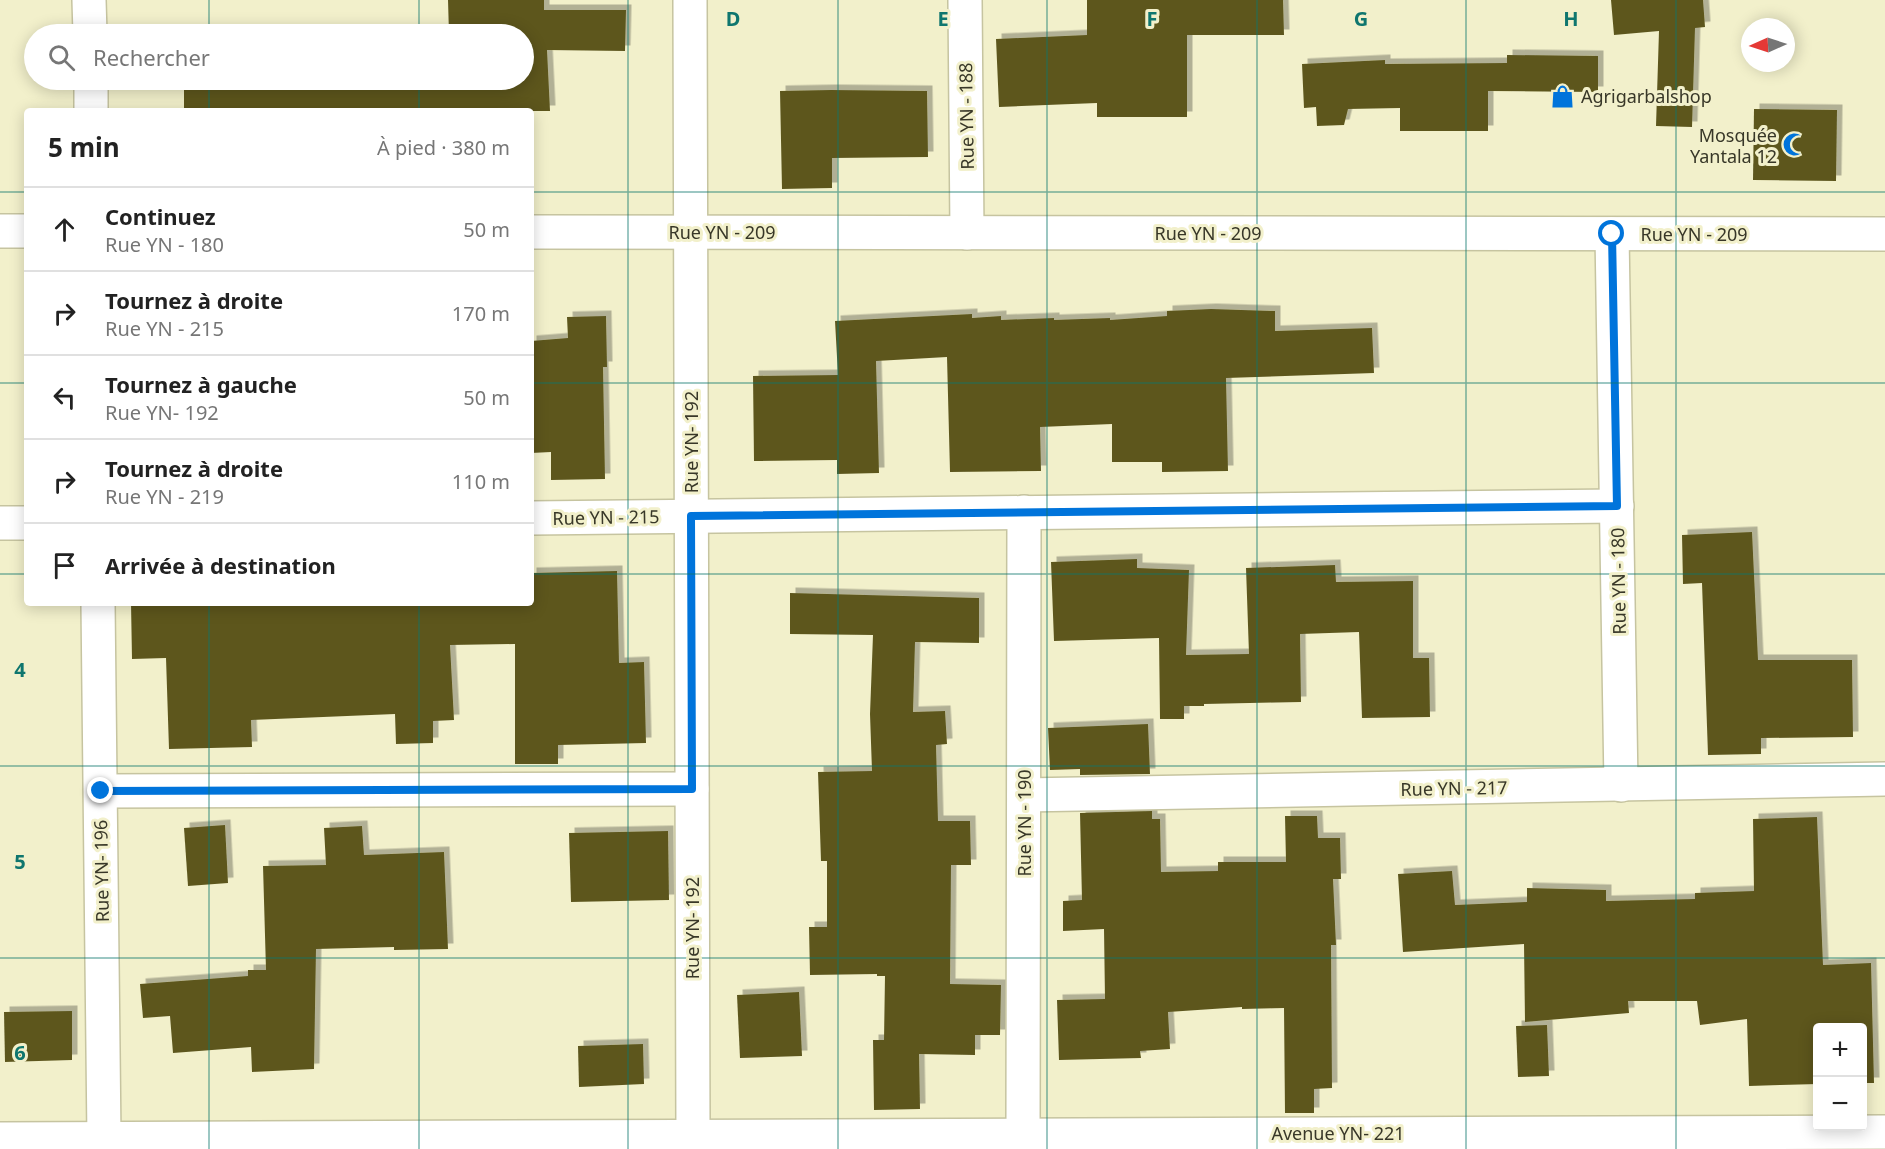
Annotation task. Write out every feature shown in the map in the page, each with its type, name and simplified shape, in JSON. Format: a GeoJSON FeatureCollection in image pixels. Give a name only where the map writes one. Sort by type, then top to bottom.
{"type":"FeatureCollection","features":[{"type":"Feature","properties":{"kind":"street"},"geometry":{"type":"LineString","coordinates":[[89,0],[90,24]]}},
{"type":"Feature","properties":{"kind":"street","name":"Rue YN- 192"},"geometry":{"type":"LineString","coordinates":[[690,0],[693,1137]]}},
{"type":"Feature","properties":{"kind":"street","name":"Rue YN - 188"},"geometry":{"type":"LineString","coordinates":[[965,0],[967,233]]}},
{"type":"Feature","properties":{"kind":"street"},"geometry":{"type":"LineString","coordinates":[[91,90],[92,108]]}},
{"type":"Feature","properties":{"kind":"street"},"geometry":{"type":"LineString","coordinates":[[0,231],[24,231]]}},
{"type":"Feature","properties":{"kind":"street","name":"Rue YN - 209"},"geometry":{"type":"LineString","coordinates":[[534,232],[1885,234]]}},
{"type":"Feature","properties":{"kind":"street","name":"Rue YN - 180"},"geometry":{"type":"LineString","coordinates":[[1612,234],[1621,785]]}},
{"type":"Feature","properties":{"kind":"street","name":"Rue YN - 215"},"geometry":{"type":"LineString","coordinates":[[534,518],[1617,506]]}},
{"type":"Feature","properties":{"kind":"street","name":"Rue YN - 190"},"geometry":{"type":"LineString","coordinates":[[1023,1134],[1024,512]]}},
{"type":"Feature","properties":{"kind":"street"},"geometry":{"type":"LineString","coordinates":[[0,524],[24,523]]}},
{"type":"Feature","properties":{"kind":"street","name":"Rue YN- 196"},"geometry":{"type":"LineString","coordinates":[[98,606],[104,1139]]}},
{"type":"Feature","properties":{"kind":"street","name":"Rue YN - 217"},"geometry":{"type":"LineString","coordinates":[[1024,795],[1885,779]]}},
{"type":"Feature","properties":{"kind":"street"},"geometry":{"type":"LineString","coordinates":[[101,791],[692,789]]}},
{"type":"Feature","properties":{"kind":"street","name":"Avenue YN- 221"},"geometry":{"type":"LineString","coordinates":[[0,1139],[693,1137],[944,1142],[1023,1134],[1885,1132]]}},
{"type":"Feature","properties":{"kind":"building"},"geometry":{"type":"Polygon","coordinates":[[[448,0],[544,0],[544,10],[626,10],[625,51],[547,50],[550,111],[534,111],[534,108],[184,108],[184,90],[534,90],[534,24],[449,24],[448,0]]]}},
{"type":"Feature","properties":{"kind":"building"},"geometry":{"type":"Polygon","coordinates":[[[1087,0],[1283,0],[1284,35],[1187,35],[1187,117],[1097,117],[1097,103],[999,107],[996,39],[1087,35],[1087,0]]]}},
{"type":"Feature","properties":{"kind":"building"},"geometry":{"type":"Polygon","coordinates":[[[1611,0],[1703,0],[1705,27],[1695,28],[1692,127],[1656,126],[1659,31],[1614,35],[1611,0]]]}},
{"type":"Feature","properties":{"kind":"building"},"geometry":{"type":"Polygon","coordinates":[[[1507,55],[1598,56],[1598,92],[1488,91],[1488,131],[1400,131],[1400,108],[1348,109],[1344,125],[1317,126],[1316,107],[1304,108],[1302,64],[1385,60],[1385,64],[1507,63],[1507,55]]]}},
{"type":"Feature","properties":{"kind":"building"},"geometry":{"type":"Polygon","coordinates":[[[780,91],[927,91],[928,157],[832,158],[832,188],[782,189],[780,91]]]}},
{"type":"Feature","properties":{"kind":"building","name":"Mosquée Yantala 12"},"geometry":{"type":"Polygon","coordinates":[[[1754,109],[1837,110],[1836,181],[1753,180],[1754,109]]]}},
{"type":"Feature","properties":{"kind":"building"},"geometry":{"type":"Polygon","coordinates":[[[1211,309],[1275,311],[1275,331],[1372,328],[1374,373],[1226,378],[1228,471],[1162,472],[1162,462],[1112,462],[1112,424],[1040,427],[1041,471],[950,472],[947,357],[876,361],[879,473],[837,474],[837,460],[754,461],[753,376],[838,375],[835,321],[972,314],[972,318],[1001,316],[1001,320],[1110,318],[1110,320],[1167,316],[1167,311],[1211,309]]]}},
{"type":"Feature","properties":{"kind":"building"},"geometry":{"type":"Polygon","coordinates":[[[606,316],[607,367],[603,367],[605,479],[551,480],[551,452],[534,453],[534,341],[568,338],[567,317],[606,316]]]}},
{"type":"Feature","properties":{"kind":"building"},"geometry":{"type":"Polygon","coordinates":[[[1752,532],[1758,660],[1852,660],[1853,737],[1761,738],[1761,754],[1708,755],[1702,583],[1683,584],[1682,535],[1752,532]]]}},
{"type":"Feature","properties":{"kind":"building"},"geometry":{"type":"Polygon","coordinates":[[[1137,559],[1137,568],[1189,570],[1186,655],[1249,654],[1246,568],[1335,565],[1336,582],[1413,581],[1413,658],[1429,658],[1430,717],[1362,718],[1359,632],[1300,634],[1301,702],[1184,706],[1184,719],[1160,719],[1159,638],[1054,641],[1051,562],[1137,559]]]}},
{"type":"Feature","properties":{"kind":"building"},"geometry":{"type":"Polygon","coordinates":[[[617,571],[619,663],[644,662],[646,743],[558,745],[558,764],[515,764],[515,644],[450,645],[454,720],[433,721],[433,743],[396,744],[395,714],[251,720],[252,747],[169,749],[166,658],[132,659],[131,606],[534,606],[534,573],[617,571]]]}},
{"type":"Feature","properties":{"kind":"building"},"geometry":{"type":"Polygon","coordinates":[[[790,593],[979,598],[979,643],[915,642],[913,712],[945,711],[947,744],[936,745],[938,821],[970,821],[971,865],[951,865],[950,984],[1001,985],[1000,1035],[975,1035],[975,1055],[919,1054],[920,1109],[874,1110],[873,1040],[884,1040],[885,976],[877,976],[877,974],[810,975],[809,927],[827,927],[827,861],[821,861],[818,772],[872,771],[870,714],[873,635],[790,634],[790,593]]]}},
{"type":"Feature","properties":{"kind":"building"},"geometry":{"type":"Polygon","coordinates":[[[1148,724],[1150,774],[1080,775],[1080,769],[1050,770],[1048,728],[1148,724]]]}},
{"type":"Feature","properties":{"kind":"building"},"geometry":{"type":"Polygon","coordinates":[[[1152,811],[1152,819],[1160,819],[1161,872],[1218,871],[1218,862],[1286,862],[1285,816],[1317,816],[1318,838],[1340,838],[1341,879],[1333,879],[1336,945],[1331,945],[1332,1088],[1314,1089],[1314,1113],[1285,1113],[1284,1008],[1242,1009],[1242,1007],[1168,1012],[1170,1049],[1140,1051],[1141,1058],[1059,1060],[1057,1000],[1105,999],[1104,929],[1063,931],[1063,901],[1082,900],[1080,813],[1152,811]]]}},
{"type":"Feature","properties":{"kind":"building"},"geometry":{"type":"Polygon","coordinates":[[[1817,817],[1823,965],[1871,963],[1874,1083],[1867,1083],[1867,1023],[1813,1023],[1813,1084],[1749,1086],[1747,1019],[1700,1025],[1697,1001],[1628,1001],[1629,1013],[1525,1022],[1524,944],[1403,952],[1398,874],[1452,871],[1455,905],[1527,902],[1527,888],[1606,890],[1606,901],[1695,899],[1695,893],[1754,891],[1753,819],[1817,817]]]}},
{"type":"Feature","properties":{"kind":"building"},"geometry":{"type":"Polygon","coordinates":[[[225,825],[228,883],[188,886],[184,828],[225,825]]]}},
{"type":"Feature","properties":{"kind":"building"},"geometry":{"type":"Polygon","coordinates":[[[362,826],[364,855],[444,852],[448,949],[394,950],[394,947],[316,949],[314,1069],[252,1072],[251,1047],[173,1053],[170,1016],[143,1018],[140,984],[248,976],[248,970],[266,970],[263,866],[326,865],[324,828],[362,826]]]}},
{"type":"Feature","properties":{"kind":"building"},"geometry":{"type":"Polygon","coordinates":[[[668,831],[669,900],[571,902],[569,833],[668,831]]]}},
{"type":"Feature","properties":{"kind":"building"},"geometry":{"type":"Polygon","coordinates":[[[799,992],[802,1056],[740,1058],[737,995],[799,992]]]}},
{"type":"Feature","properties":{"kind":"building"},"geometry":{"type":"Polygon","coordinates":[[[72,1011],[72,1060],[5,1062],[4,1012],[72,1011]]]}},
{"type":"Feature","properties":{"kind":"building"},"geometry":{"type":"Polygon","coordinates":[[[1547,1025],[1549,1076],[1518,1077],[1516,1026],[1547,1025]]]}},
{"type":"Feature","properties":{"kind":"building"},"geometry":{"type":"Polygon","coordinates":[[[643,1044],[644,1084],[579,1087],[578,1046],[643,1044]]]}},
{"type":"Feature","properties":{"kind":"place","name":"Agrigarbalshop"},"geometry":{"type":"Point","coordinates":[1563,96]}},
{"type":"Feature","properties":{"kind":"place","name":"Mosquée Yantala 12"},"geometry":{"type":"Point","coordinates":[1795,145]}},
{"type":"Feature","properties":{"kind":"route"},"geometry":{"type":"LineString","coordinates":[[101,791],[692,789],[691,516],[1617,506],[1612,234]]}}]}
